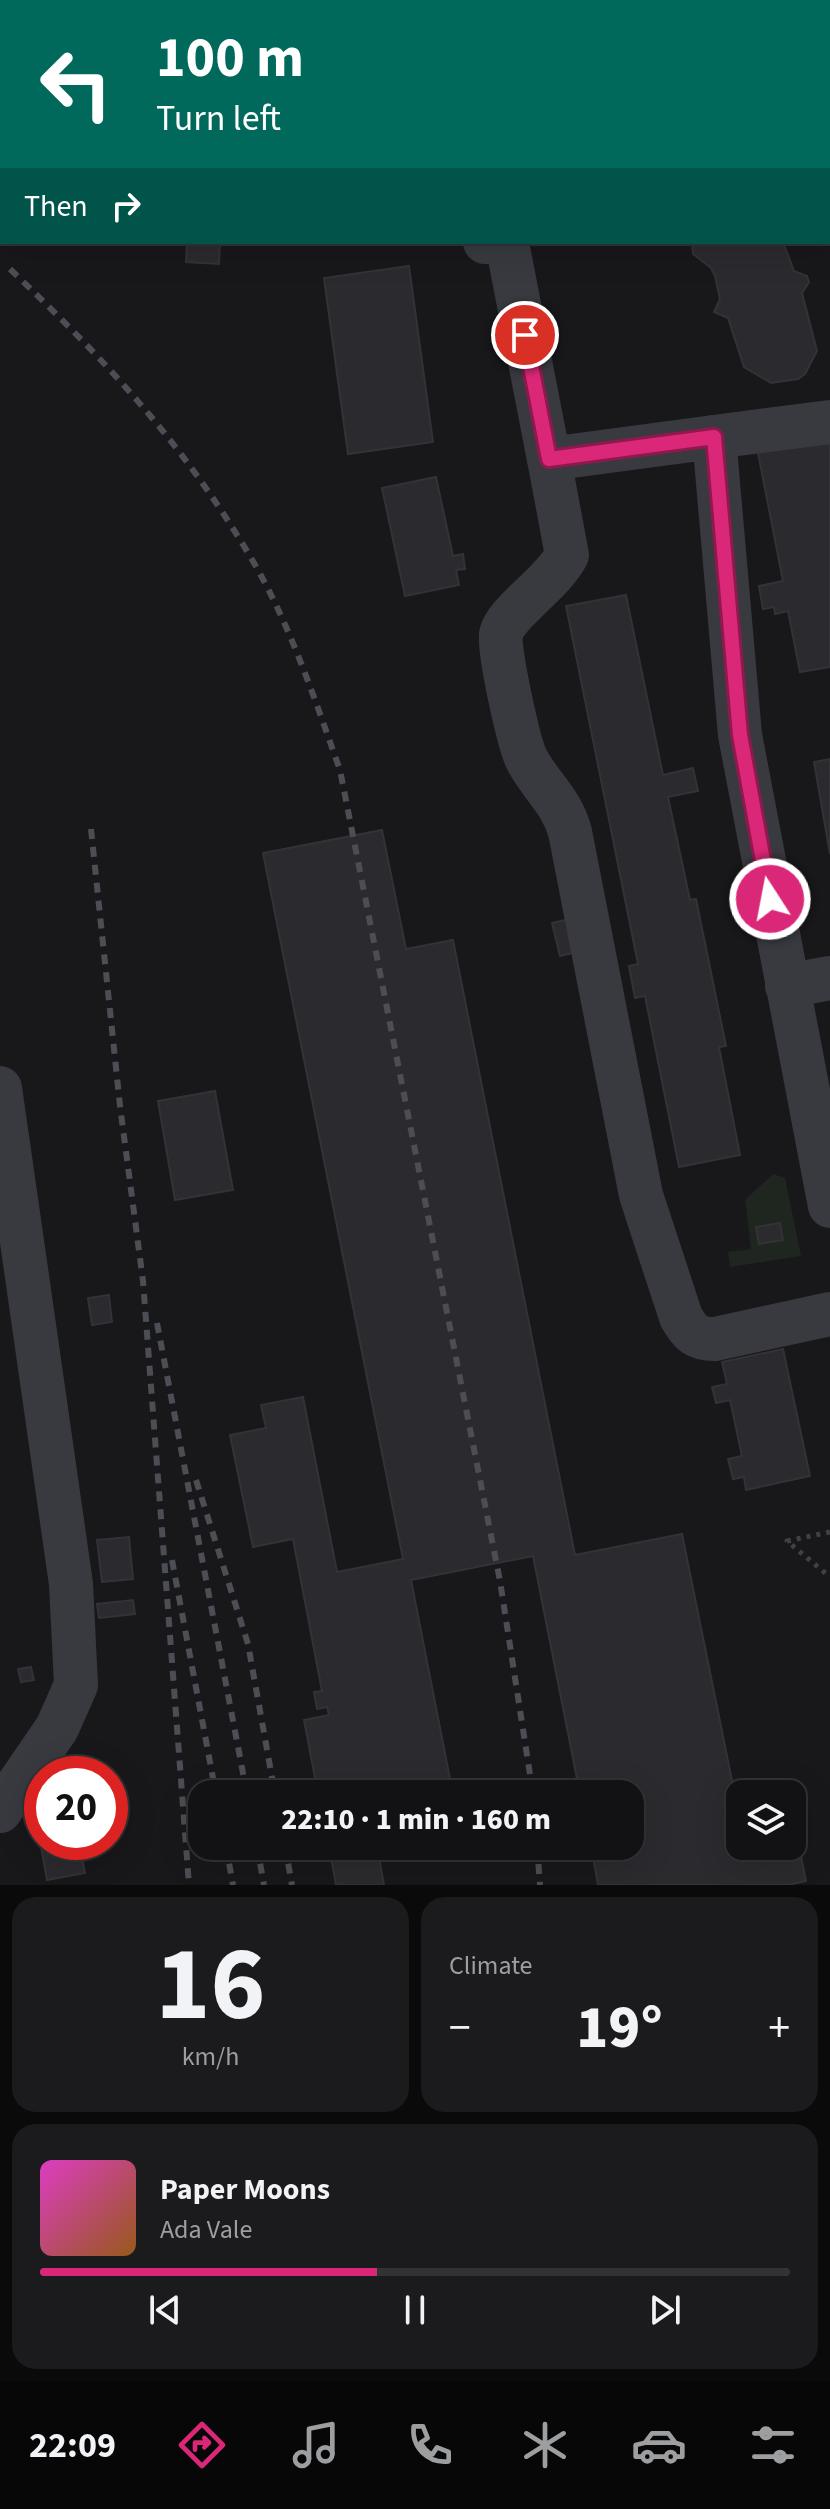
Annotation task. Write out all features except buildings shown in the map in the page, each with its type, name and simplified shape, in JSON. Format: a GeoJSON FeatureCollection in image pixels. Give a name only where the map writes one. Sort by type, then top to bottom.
{"type":"FeatureCollection","features":[{"type":"Feature","properties":{"kind":"lane"},"geometry":{"type":"LineString","coordinates":[[502,244],[567,555],[547,584],[508,620],[501,635],[504,658],[526,758],[564,809],[570,832],[641,1195],[681,1317],[690,1333],[700,1339],[715,1339],[830,1314]]}},
{"type":"Feature","properties":{"kind":"lane"},"geometry":{"type":"LineString","coordinates":[[549,459],[830,422]]}},
{"type":"Feature","properties":{"kind":"lane"},"geometry":{"type":"LineString","coordinates":[[714,437],[740,735],[830,1206]]}},
{"type":"Feature","properties":{"kind":"lane"},"geometry":{"type":"LineString","coordinates":[[787,986],[830,978]]}},
{"type":"Feature","properties":{"kind":"lane"},"geometry":{"type":"LineString","coordinates":[[0,1088],[71,1584],[78,1664],[70,1704],[0,1811]]}},
{"type":"Feature","properties":{"kind":"path"},"geometry":{"type":"LineString","coordinates":[[830,1532],[787,1541],[830,1577]]}},
{"type":"Feature","properties":{"kind":"shaded area"},"geometry":{"type":"Polygon","coordinates":[[[773,1174],[785,1178],[801,1256],[730,1267],[728,1252],[751,1249],[745,1200],[773,1174]]]}},
{"type":"Feature","properties":{"kind":"railway"},"geometry":{"type":"LineString","coordinates":[[10,269],[112,372],[172,443],[228,520],[280,612],[340,770],[500,1581],[531,1780]]}},
{"type":"Feature","properties":{"kind":"railway"},"geometry":{"type":"LineString","coordinates":[[91,829],[120,1106],[143,1281],[189,1885]]}},
{"type":"Feature","properties":{"kind":"railway"},"geometry":{"type":"LineString","coordinates":[[157,1323],[244,1780]]}},
{"type":"Feature","properties":{"kind":"railway"},"geometry":{"type":"LineString","coordinates":[[196,1480],[248,1644],[272,1780]]}},
{"type":"Feature","properties":{"kind":"railway"},"geometry":{"type":"LineString","coordinates":[[172,1560],[213,1780]]}},
{"type":"Feature","properties":{"kind":"railway"},"geometry":{"type":"LineString","coordinates":[[229,1860],[233,1885]]}},
{"type":"Feature","properties":{"kind":"railway"},"geometry":{"type":"LineString","coordinates":[[260,1860],[264,1885]]}},
{"type":"Feature","properties":{"kind":"railway"},"geometry":{"type":"LineString","coordinates":[[288,1860],[292,1885]]}},
{"type":"Feature","properties":{"kind":"railway"},"geometry":{"type":"LineString","coordinates":[[538,1860],[540,1885]]}},
{"type":"Feature","properties":{"kind":"route"},"geometry":{"type":"LineString","coordinates":[[525,335],[549,459],[714,437],[740,735],[770,899]]}}]}
